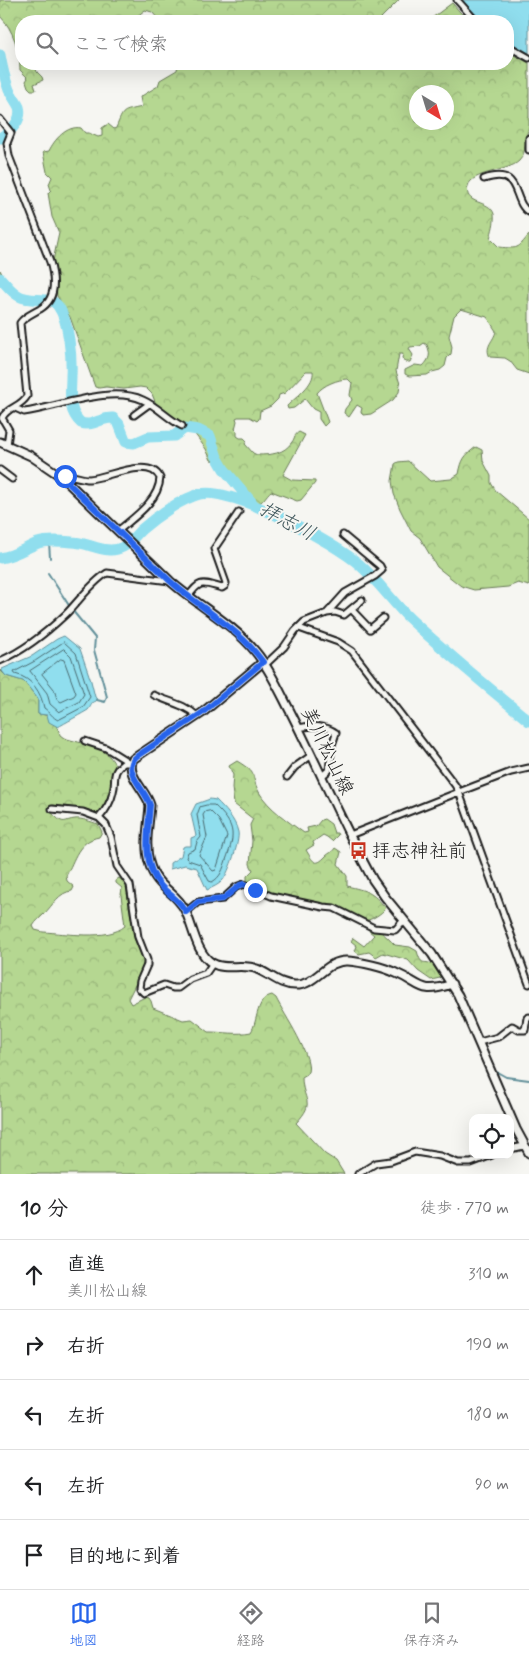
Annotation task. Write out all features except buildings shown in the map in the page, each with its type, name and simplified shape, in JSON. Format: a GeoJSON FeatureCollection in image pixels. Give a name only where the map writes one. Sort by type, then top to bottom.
{"type":"FeatureCollection","features":[{"type":"Feature","properties":{"kind":"main road","name":"美川松山線"},"geometry":{"type":"LineString","coordinates":[[2,444],[31,456],[62,477],[188,598],[234,630],[249,643],[264,664],[298,728],[373,880],[432,954],[452,984],[524,1146],[529,1153]]}},
{"type":"Feature","properties":{"kind":"main road"},"geometry":{"type":"LineString","coordinates":[[264,664],[197,716],[137,756],[131,763],[132,772],[150,805],[147,852],[149,863],[160,885],[180,902],[186,912],[202,953],[213,963],[225,966],[255,968],[293,986],[306,983],[332,964],[346,960],[396,972],[423,988],[433,989],[452,984]]}},
{"type":"Feature","properties":{"kind":"street"},"geometry":{"type":"LineString","coordinates":[[456,0],[470,15]]}},
{"type":"Feature","properties":{"kind":"street"},"geometry":{"type":"LineString","coordinates":[[514,49],[529,58]]}},
{"type":"Feature","properties":{"kind":"street"},"geometry":{"type":"LineString","coordinates":[[0,119],[11,133],[7,144],[9,156],[53,271],[54,286],[48,302],[20,323],[22,359],[28,391],[25,400],[15,408],[6,411],[2,418],[9,430],[2,444]]}},
{"type":"Feature","properties":{"kind":"street"},"geometry":{"type":"LineString","coordinates":[[529,138],[529,150]]}},
{"type":"Feature","properties":{"kind":"street"},"geometry":{"type":"LineString","coordinates":[[484,179],[498,177],[509,180],[516,188],[523,209],[529,212]]}},
{"type":"Feature","properties":{"kind":"street"},"geometry":{"type":"LineString","coordinates":[[15,408],[24,412],[96,395],[138,398],[182,426]]}},
{"type":"Feature","properties":{"kind":"street"},"geometry":{"type":"LineString","coordinates":[[134,415],[149,404]]}},
{"type":"Feature","properties":{"kind":"street"},"geometry":{"type":"LineString","coordinates":[[62,477],[68,475],[92,479],[139,468],[154,470],[160,478],[155,494],[138,514],[118,531]]}},
{"type":"Feature","properties":{"kind":"street"},"geometry":{"type":"LineString","coordinates":[[0,470],[12,479]]}},
{"type":"Feature","properties":{"kind":"street"},"geometry":{"type":"LineString","coordinates":[[188,598],[196,585],[222,588],[225,586],[226,583],[214,549],[239,512]]}},
{"type":"Feature","properties":{"kind":"street"},"geometry":{"type":"LineString","coordinates":[[327,613],[345,593],[380,573],[382,568],[343,535]]}},
{"type":"Feature","properties":{"kind":"street"},"geometry":{"type":"LineString","coordinates":[[0,661],[35,641],[107,573],[170,581]]}},
{"type":"Feature","properties":{"kind":"street"},"geometry":{"type":"LineString","coordinates":[[264,664],[284,647],[309,619],[335,612],[344,615],[362,600]]}},
{"type":"Feature","properties":{"kind":"street"},"geometry":{"type":"LineString","coordinates":[[351,609],[370,629],[382,621]]}},
{"type":"Feature","properties":{"kind":"street"},"geometry":{"type":"LineString","coordinates":[[299,628],[338,642],[352,651],[459,792],[529,984]]}},
{"type":"Feature","properties":{"kind":"street"},"geometry":{"type":"LineString","coordinates":[[154,695],[175,702],[197,716]]}},
{"type":"Feature","properties":{"kind":"street"},"geometry":{"type":"LineString","coordinates":[[298,728],[320,726],[336,733],[332,745],[329,770],[322,776]]}},
{"type":"Feature","properties":{"kind":"street"},"geometry":{"type":"LineString","coordinates":[[84,742],[106,748],[131,763]]}},
{"type":"Feature","properties":{"kind":"street"},"geometry":{"type":"LineString","coordinates":[[287,777],[291,771],[312,755]]}},
{"type":"Feature","properties":{"kind":"street"},"geometry":{"type":"LineString","coordinates":[[99,818],[113,794],[115,774],[124,763],[131,763]]}},
{"type":"Feature","properties":{"kind":"street"},"geometry":{"type":"LineString","coordinates":[[350,836],[511,772],[529,768]]}},
{"type":"Feature","properties":{"kind":"street"},"geometry":{"type":"LineString","coordinates":[[52,809],[84,812],[99,818],[108,830],[116,853],[117,866],[130,885],[132,909],[138,937],[147,960],[147,965],[139,985],[141,991],[144,993],[148,992],[164,985],[178,988],[190,979],[206,973],[213,963]]}},
{"type":"Feature","properties":{"kind":"street"},"geometry":{"type":"LineString","coordinates":[[186,912],[198,902],[223,899],[240,885],[244,884],[271,896],[334,908],[374,928],[392,931],[399,927],[404,920]]}},
{"type":"Feature","properties":{"kind":"street"},"geometry":{"type":"LineString","coordinates":[[479,1042],[498,1037],[512,1026],[519,1030],[525,1030],[527,1018],[529,1017]]}},
{"type":"Feature","properties":{"kind":"street"},"geometry":{"type":"LineString","coordinates":[[514,1148],[524,1146]]}},
{"type":"Feature","properties":{"kind":"street"},"geometry":{"type":"LineString","coordinates":[[358,1174],[376,1163],[391,1161],[415,1152],[440,1156],[458,1163],[471,1163],[482,1159]]}},
{"type":"Feature","properties":{"kind":"green space"},"geometry":{"type":"Polygon","coordinates":[[[0,0],[399,0],[384,15],[155,15],[145,10],[139,15],[15,15],[15,42],[9,27],[0,16],[0,0]]]}},
{"type":"Feature","properties":{"kind":"green space"},"geometry":{"type":"Polygon","coordinates":[[[452,3],[463,15],[436,15],[452,3]]]}},
{"type":"Feature","properties":{"kind":"green space"},"geometry":{"type":"Polygon","coordinates":[[[514,55],[529,63],[529,128],[524,154],[514,165],[476,177],[468,186],[468,192],[469,197],[473,200],[492,209],[494,220],[490,238],[499,247],[517,247],[529,235],[529,374],[517,370],[505,358],[490,357],[488,350],[496,331],[487,317],[461,309],[454,316],[449,336],[452,347],[451,354],[447,358],[445,366],[427,375],[409,376],[405,374],[405,370],[415,365],[423,366],[427,361],[429,351],[427,345],[424,343],[420,346],[410,347],[409,349],[413,355],[410,362],[405,362],[402,358],[403,354],[399,354],[396,371],[400,384],[399,392],[393,400],[371,414],[363,415],[361,412],[362,408],[357,405],[349,417],[344,413],[352,400],[350,395],[352,383],[348,379],[331,383],[317,393],[328,422],[324,426],[319,419],[319,412],[313,409],[305,399],[294,408],[288,409],[287,406],[311,381],[313,371],[306,371],[285,393],[279,395],[278,399],[271,406],[260,411],[257,421],[250,417],[236,418],[235,429],[237,436],[244,438],[247,441],[245,444],[257,455],[281,451],[289,446],[299,432],[305,435],[283,475],[292,480],[315,481],[315,483],[301,500],[297,501],[271,491],[259,503],[256,502],[222,463],[211,460],[206,449],[194,433],[156,404],[152,394],[146,388],[95,387],[70,317],[57,296],[53,261],[59,233],[52,217],[48,193],[51,190],[49,184],[52,177],[47,172],[43,152],[49,151],[62,134],[71,129],[81,128],[85,133],[98,137],[102,136],[102,128],[108,124],[114,129],[116,128],[124,112],[142,107],[140,97],[158,86],[160,80],[177,70],[514,70],[514,55]]]}},
{"type":"Feature","properties":{"kind":"green space"},"geometry":{"type":"Polygon","coordinates":[[[20,70],[36,70],[43,80],[34,84],[36,90],[31,90],[26,81],[28,78],[20,70]]]}},
{"type":"Feature","properties":{"kind":"green space"},"geometry":{"type":"Polygon","coordinates":[[[0,270],[6,281],[19,293],[42,299],[41,302],[29,303],[18,300],[0,283],[0,270]]]}},
{"type":"Feature","properties":{"kind":"green space"},"geometry":{"type":"Polygon","coordinates":[[[476,447],[482,450],[483,461],[496,491],[529,519],[529,586],[518,583],[508,587],[474,590],[461,586],[437,567],[420,538],[411,531],[394,494],[392,481],[395,464],[398,462],[408,461],[430,481],[451,479],[459,474],[464,458],[476,447]]]}},
{"type":"Feature","properties":{"kind":"green space"},"geometry":{"type":"Polygon","coordinates":[[[0,670],[6,676],[23,681],[26,684],[38,699],[38,714],[49,718],[60,735],[100,750],[115,765],[109,797],[98,813],[85,809],[53,805],[50,807],[52,813],[61,821],[86,820],[98,824],[102,832],[99,837],[86,842],[78,852],[66,876],[67,881],[74,887],[72,891],[63,894],[56,900],[34,924],[35,930],[97,935],[117,931],[125,926],[121,895],[122,888],[116,883],[116,880],[119,878],[126,886],[134,938],[144,960],[141,973],[128,999],[131,1004],[145,997],[149,998],[153,1008],[183,1020],[192,1019],[209,1032],[241,1033],[251,1032],[263,1000],[272,995],[276,998],[298,1036],[309,1067],[307,1074],[302,1077],[307,1101],[306,1110],[296,1123],[325,1154],[336,1161],[344,1174],[0,1174],[0,670]]]}},
{"type":"Feature","properties":{"kind":"green space"},"geometry":{"type":"Polygon","coordinates":[[[237,761],[249,769],[259,792],[268,804],[304,833],[308,832],[307,828],[316,826],[324,819],[331,824],[334,833],[338,835],[332,841],[323,835],[313,842],[314,845],[306,850],[314,862],[322,860],[335,848],[341,852],[338,864],[347,876],[347,886],[372,895],[386,908],[384,910],[374,918],[365,921],[335,905],[323,906],[272,894],[247,883],[247,876],[253,870],[250,864],[252,841],[250,825],[253,819],[234,804],[233,775],[229,766],[237,761]]]}},
{"type":"Feature","properties":{"kind":"green space"},"geometry":{"type":"Polygon","coordinates":[[[370,929],[381,932],[395,945],[410,947],[417,951],[422,962],[436,967],[440,972],[440,978],[431,980],[418,971],[408,960],[383,953],[376,957],[369,952],[359,954],[355,951],[357,946],[351,941],[353,938],[364,946],[374,935],[369,931],[370,929]]]}},
{"type":"Feature","properties":{"kind":"water"},"geometry":{"type":"Polygon","coordinates":[[[462,0],[529,0],[529,53],[514,44],[514,15],[476,15],[462,0]]]}},
{"type":"Feature","properties":{"kind":"water"},"geometry":{"type":"Polygon","coordinates":[[[64,636],[80,649],[95,697],[98,699],[92,703],[88,710],[58,727],[49,722],[47,715],[38,714],[38,699],[26,684],[23,681],[6,676],[2,669],[32,656],[64,636]]]}},
{"type":"Feature","properties":{"kind":"water"},"geometry":{"type":"Polygon","coordinates":[[[210,799],[216,800],[229,815],[237,827],[238,836],[234,856],[223,880],[207,890],[197,868],[185,865],[170,869],[170,863],[181,856],[183,847],[191,846],[191,838],[196,836],[191,814],[196,804],[210,799]]]}},
{"type":"Feature","properties":{"kind":"waterway"},"geometry":{"type":"LineString","coordinates":[[0,55],[10,92],[20,112],[15,125],[0,138]]}},
{"type":"Feature","properties":{"kind":"waterway"},"geometry":{"type":"LineString","coordinates":[[0,278],[19,296],[51,301],[58,306],[62,313],[70,350],[70,395],[72,407],[81,423],[90,424],[113,418],[119,424],[126,442],[134,443],[148,437],[174,436],[185,428],[198,430],[210,436],[217,457],[224,469],[254,505]]}},
{"type":"Feature","properties":{"kind":"waterway","name":"拝志川"},"geometry":{"type":"LineString","coordinates":[[0,558],[15,554],[38,543],[50,541],[78,543],[110,550],[117,549],[128,544],[142,529],[162,514],[193,496],[215,494],[235,499],[283,518],[347,555],[367,571],[423,631],[529,721]]}},
{"type":"Feature","properties":{"kind":"waterway"},"geometry":{"type":"LineString","coordinates":[[49,542],[50,558]]}},
{"type":"Feature","properties":{"kind":"waterway"},"geometry":{"type":"LineString","coordinates":[[48,573],[70,607]]}},
{"type":"Feature","properties":{"kind":"waterway"},"geometry":{"type":"LineString","coordinates":[[72,610],[95,638],[94,650],[107,697],[105,702],[97,700]]}},
{"type":"Feature","properties":{"kind":"waterway"},"geometry":{"type":"LineString","coordinates":[[497,1072],[506,1077],[529,1080]]}},
{"type":"Feature","properties":{"kind":"place","name":"拝志神社前"},"geometry":{"type":"Point","coordinates":[358,851]}},
{"type":"Feature","properties":{"kind":"route"},"geometry":{"type":"LineString","coordinates":[[65,476],[62,477],[140,553],[188,598],[242,637],[263,662],[202,713],[133,759],[130,767],[150,805],[147,842],[149,863],[160,885],[180,902],[186,912],[198,902],[223,899],[240,885],[244,884],[255,890]]}}]}
